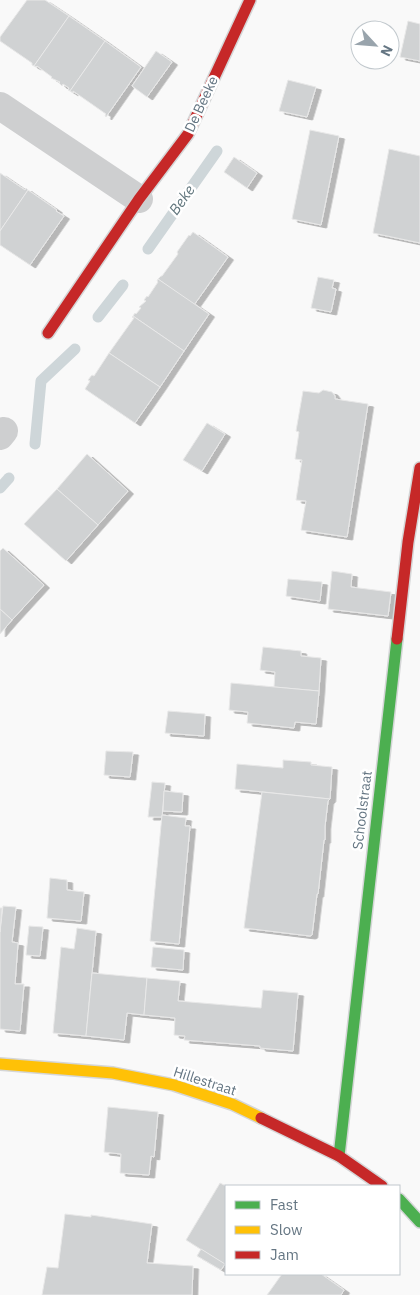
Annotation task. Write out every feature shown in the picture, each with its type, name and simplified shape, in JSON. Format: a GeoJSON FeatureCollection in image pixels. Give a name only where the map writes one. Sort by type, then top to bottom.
{"type":"FeatureCollection","features":[{"type":"Feature","properties":{"kind":"street","name":"De Beeke"},"geometry":{"type":"LineString","coordinates":[[48,333],[139,199],[188,134],[250,0]]}},
{"type":"Feature","properties":{"kind":"street"},"geometry":{"type":"LineString","coordinates":[[0,106],[139,199]]}},
{"type":"Feature","properties":{"kind":"street","name":"Schoolstraat"},"geometry":{"type":"LineString","coordinates":[[340,1156],[408,542],[420,468]]}},
{"type":"Feature","properties":{"kind":"street","name":"Hillestraat"},"geometry":{"type":"LineString","coordinates":[[0,1064],[112,1073],[174,1085],[232,1104],[340,1156],[381,1185]]}},
{"type":"Feature","properties":{"kind":"street"},"geometry":{"type":"LineString","coordinates":[[400,1200],[420,1222]]}},
{"type":"Feature","properties":{"kind":"building"},"geometry":{"type":"Polygon","coordinates":[[[27,0],[45,0],[69,16],[34,66],[0,41],[0,37],[27,0]]]}},
{"type":"Feature","properties":{"kind":"building"},"geometry":{"type":"Polygon","coordinates":[[[69,16],[105,41],[70,91],[68,90],[69,88],[63,84],[62,86],[60,82],[51,78],[37,66],[34,66],[69,16]]]}},
{"type":"Feature","properties":{"kind":"building"},"geometry":{"type":"Polygon","coordinates":[[[408,21],[420,24],[420,61],[400,57],[408,21]]]}},
{"type":"Feature","properties":{"kind":"building"},"geometry":{"type":"Polygon","coordinates":[[[105,41],[141,67],[106,117],[106,114],[73,91],[73,93],[70,91],[105,41]]]}},
{"type":"Feature","properties":{"kind":"building"},"geometry":{"type":"Polygon","coordinates":[[[156,51],[172,62],[147,97],[132,86],[156,51]]]}},
{"type":"Feature","properties":{"kind":"building"},"geometry":{"type":"Polygon","coordinates":[[[288,80],[316,87],[307,117],[279,111],[288,80]]]}},
{"type":"Feature","properties":{"kind":"building"},"geometry":{"type":"Polygon","coordinates":[[[310,130],[339,136],[321,225],[292,219],[310,130]]]}},
{"type":"Feature","properties":{"kind":"building"},"geometry":{"type":"Polygon","coordinates":[[[389,149],[420,156],[420,243],[373,233],[389,149]]]}},
{"type":"Feature","properties":{"kind":"building"},"geometry":{"type":"Polygon","coordinates":[[[234,157],[257,173],[247,188],[224,172],[234,157]]]}},
{"type":"Feature","properties":{"kind":"building"},"geometry":{"type":"Polygon","coordinates":[[[0,173],[25,190],[26,188],[28,190],[0,231],[0,173]]]}},
{"type":"Feature","properties":{"kind":"building"},"geometry":{"type":"Polygon","coordinates":[[[28,190],[64,216],[30,265],[0,245],[0,231],[28,190]]]}},
{"type":"Feature","properties":{"kind":"building"},"geometry":{"type":"Polygon","coordinates":[[[193,232],[228,257],[194,305],[158,279],[193,232]]]}},
{"type":"Feature","properties":{"kind":"building"},"geometry":{"type":"Polygon","coordinates":[[[318,277],[334,280],[332,288],[336,289],[331,312],[311,308],[318,277]]]}},
{"type":"Feature","properties":{"kind":"building"},"geometry":{"type":"Polygon","coordinates":[[[158,279],[209,314],[184,351],[133,316],[146,301],[144,300],[158,282],[158,279]]]}},
{"type":"Feature","properties":{"kind":"building"},"geometry":{"type":"Polygon","coordinates":[[[133,316],[184,351],[160,387],[109,353],[134,318],[133,316]]]}},
{"type":"Feature","properties":{"kind":"building"},"geometry":{"type":"Polygon","coordinates":[[[109,353],[160,387],[135,423],[85,389],[90,381],[88,380],[92,375],[94,376],[109,353]]]}},
{"type":"Feature","properties":{"kind":"building"},"geometry":{"type":"Polygon","coordinates":[[[323,390],[332,392],[335,399],[368,404],[347,537],[301,530],[306,501],[296,500],[302,460],[295,459],[299,432],[296,431],[303,391],[319,393],[323,390]]]}},
{"type":"Feature","properties":{"kind":"building"},"geometry":{"type":"Polygon","coordinates":[[[207,423],[225,434],[202,471],[183,460],[207,423]]]}},
{"type":"Feature","properties":{"kind":"building"},"geometry":{"type":"Polygon","coordinates":[[[87,454],[128,491],[98,525],[57,489],[87,454]]]}},
{"type":"Feature","properties":{"kind":"building"},"geometry":{"type":"Polygon","coordinates":[[[57,489],[98,525],[66,561],[24,524],[57,489]]]}},
{"type":"Feature","properties":{"kind":"building"},"geometry":{"type":"Polygon","coordinates":[[[3,548],[44,585],[12,620],[0,609],[0,551],[3,548]]]}},
{"type":"Feature","properties":{"kind":"building"},"geometry":{"type":"Polygon","coordinates":[[[332,571],[352,574],[351,587],[391,592],[388,616],[328,609],[332,571]]]}},
{"type":"Feature","properties":{"kind":"building"},"geometry":{"type":"Polygon","coordinates":[[[288,579],[322,582],[320,601],[286,596],[288,579]]]}},
{"type":"Feature","properties":{"kind":"building"},"geometry":{"type":"Polygon","coordinates":[[[0,609],[12,620],[0,634],[0,609]]]}},
{"type":"Feature","properties":{"kind":"building"},"geometry":{"type":"Polygon","coordinates":[[[263,647],[301,651],[301,656],[321,658],[319,691],[274,687],[275,672],[260,670],[263,647]]]}},
{"type":"Feature","properties":{"kind":"building"},"geometry":{"type":"Polygon","coordinates":[[[231,683],[319,691],[316,724],[295,722],[294,728],[247,723],[248,712],[229,710],[231,683]]]}},
{"type":"Feature","properties":{"kind":"building"},"geometry":{"type":"Polygon","coordinates":[[[168,711],[205,714],[204,736],[165,733],[168,711]]]}},
{"type":"Feature","properties":{"kind":"building"},"geometry":{"type":"Polygon","coordinates":[[[106,751],[133,752],[130,777],[104,775],[106,751]]]}},
{"type":"Feature","properties":{"kind":"building"},"geometry":{"type":"Polygon","coordinates":[[[283,760],[311,762],[311,765],[332,767],[330,799],[235,789],[237,764],[283,768],[283,760]]]}},
{"type":"Feature","properties":{"kind":"building"},"geometry":{"type":"Polygon","coordinates":[[[152,782],[165,783],[162,817],[148,817],[152,782]]]}},
{"type":"Feature","properties":{"kind":"building"},"geometry":{"type":"Polygon","coordinates":[[[164,791],[183,793],[182,812],[163,811],[164,791]]]}},
{"type":"Feature","properties":{"kind":"building"},"geometry":{"type":"Polygon","coordinates":[[[262,792],[330,799],[328,801],[318,894],[312,935],[310,936],[244,928],[262,792]]]}},
{"type":"Feature","properties":{"kind":"building"},"geometry":{"type":"Polygon","coordinates":[[[162,815],[186,818],[185,826],[190,826],[179,944],[150,941],[162,815]]]}},
{"type":"Feature","properties":{"kind":"building"},"geometry":{"type":"Polygon","coordinates":[[[50,878],[67,880],[67,890],[84,892],[81,921],[47,918],[50,878]]]}},
{"type":"Feature","properties":{"kind":"building"},"geometry":{"type":"Polygon","coordinates":[[[3,906],[16,907],[12,942],[18,943],[15,984],[24,984],[20,1031],[0,1029],[0,932],[3,906]]]}},
{"type":"Feature","properties":{"kind":"building"},"geometry":{"type":"Polygon","coordinates":[[[0,908],[2,908],[0,932],[0,908]]]}},
{"type":"Feature","properties":{"kind":"building"},"geometry":{"type":"Polygon","coordinates":[[[29,926],[43,927],[40,956],[26,955],[29,926]]]}},
{"type":"Feature","properties":{"kind":"building"},"geometry":{"type":"Polygon","coordinates":[[[77,928],[96,931],[86,1036],[53,1033],[61,947],[74,949],[77,928]]]}},
{"type":"Feature","properties":{"kind":"building"},"geometry":{"type":"Polygon","coordinates":[[[153,947],[184,950],[183,970],[151,967],[153,947]]]}},
{"type":"Feature","properties":{"kind":"building"},"geometry":{"type":"Polygon","coordinates":[[[92,973],[147,978],[144,1015],[127,1013],[124,1040],[86,1036],[92,973]]]}},
{"type":"Feature","properties":{"kind":"building"},"geometry":{"type":"Polygon","coordinates":[[[147,978],[180,981],[178,1001],[261,1008],[263,990],[298,993],[293,1051],[260,1048],[260,1046],[184,1040],[185,1036],[174,1035],[175,1018],[144,1015],[147,978]]]}},
{"type":"Feature","properties":{"kind":"building"},"geometry":{"type":"Polygon","coordinates":[[[108,1107],[158,1112],[154,1157],[151,1156],[149,1175],[120,1173],[121,1154],[104,1152],[108,1107]]]}},
{"type":"Feature","properties":{"kind":"building"},"geometry":{"type":"Polygon","coordinates":[[[220,1183],[225,1186],[225,1264],[186,1240],[220,1183]]]}},
{"type":"Feature","properties":{"kind":"building"},"geometry":{"type":"Polygon","coordinates":[[[65,1214],[91,1217],[91,1215],[152,1224],[147,1263],[193,1266],[192,1295],[42,1295],[47,1267],[58,1268],[65,1214]]]}},
{"type":"Feature","properties":{"kind":"building"},"geometry":{"type":"Polygon","coordinates":[[[201,1249],[225,1264],[221,1270],[197,1256],[201,1249]]]}},
{"type":"Feature","properties":{"kind":"building"},"geometry":{"type":"Polygon","coordinates":[[[281,1275],[322,1275],[344,1290],[341,1295],[267,1295],[281,1275]]]}},
{"type":"Feature","properties":{"kind":"waterway","name":"Beke"},"geometry":{"type":"LineString","coordinates":[[148,249],[217,151]]}},
{"type":"Feature","properties":{"kind":"waterway","name":"Beke"},"geometry":{"type":"LineString","coordinates":[[98,317],[123,285]]}},
{"type":"Feature","properties":{"kind":"waterway","name":"Beke"},"geometry":{"type":"LineString","coordinates":[[35,444],[41,381],[75,349]]}},
{"type":"Feature","properties":{"kind":"waterway","name":"Beke"},"geometry":{"type":"LineString","coordinates":[[0,488],[9,478]]}},
{"type":"Feature","properties":{"kind":"traffic: fast"},"geometry":{"type":"LineString","coordinates":[[339,1156],[397,639]]}},
{"type":"Feature","properties":{"kind":"traffic: fast"},"geometry":{"type":"LineString","coordinates":[[400,1200],[420,1222]]}},
{"type":"Feature","properties":{"kind":"traffic: slow"},"geometry":{"type":"LineString","coordinates":[[0,1064],[113,1073],[174,1085],[232,1104],[261,1118]]}},
{"type":"Feature","properties":{"kind":"traffic: jam"},"geometry":{"type":"LineString","coordinates":[[48,333],[139,199],[188,134],[250,0]]}},
{"type":"Feature","properties":{"kind":"traffic: jam"},"geometry":{"type":"LineString","coordinates":[[397,639],[408,542],[420,468]]}},
{"type":"Feature","properties":{"kind":"traffic: jam"},"geometry":{"type":"LineString","coordinates":[[261,1118],[339,1156],[381,1185]]}}]}
